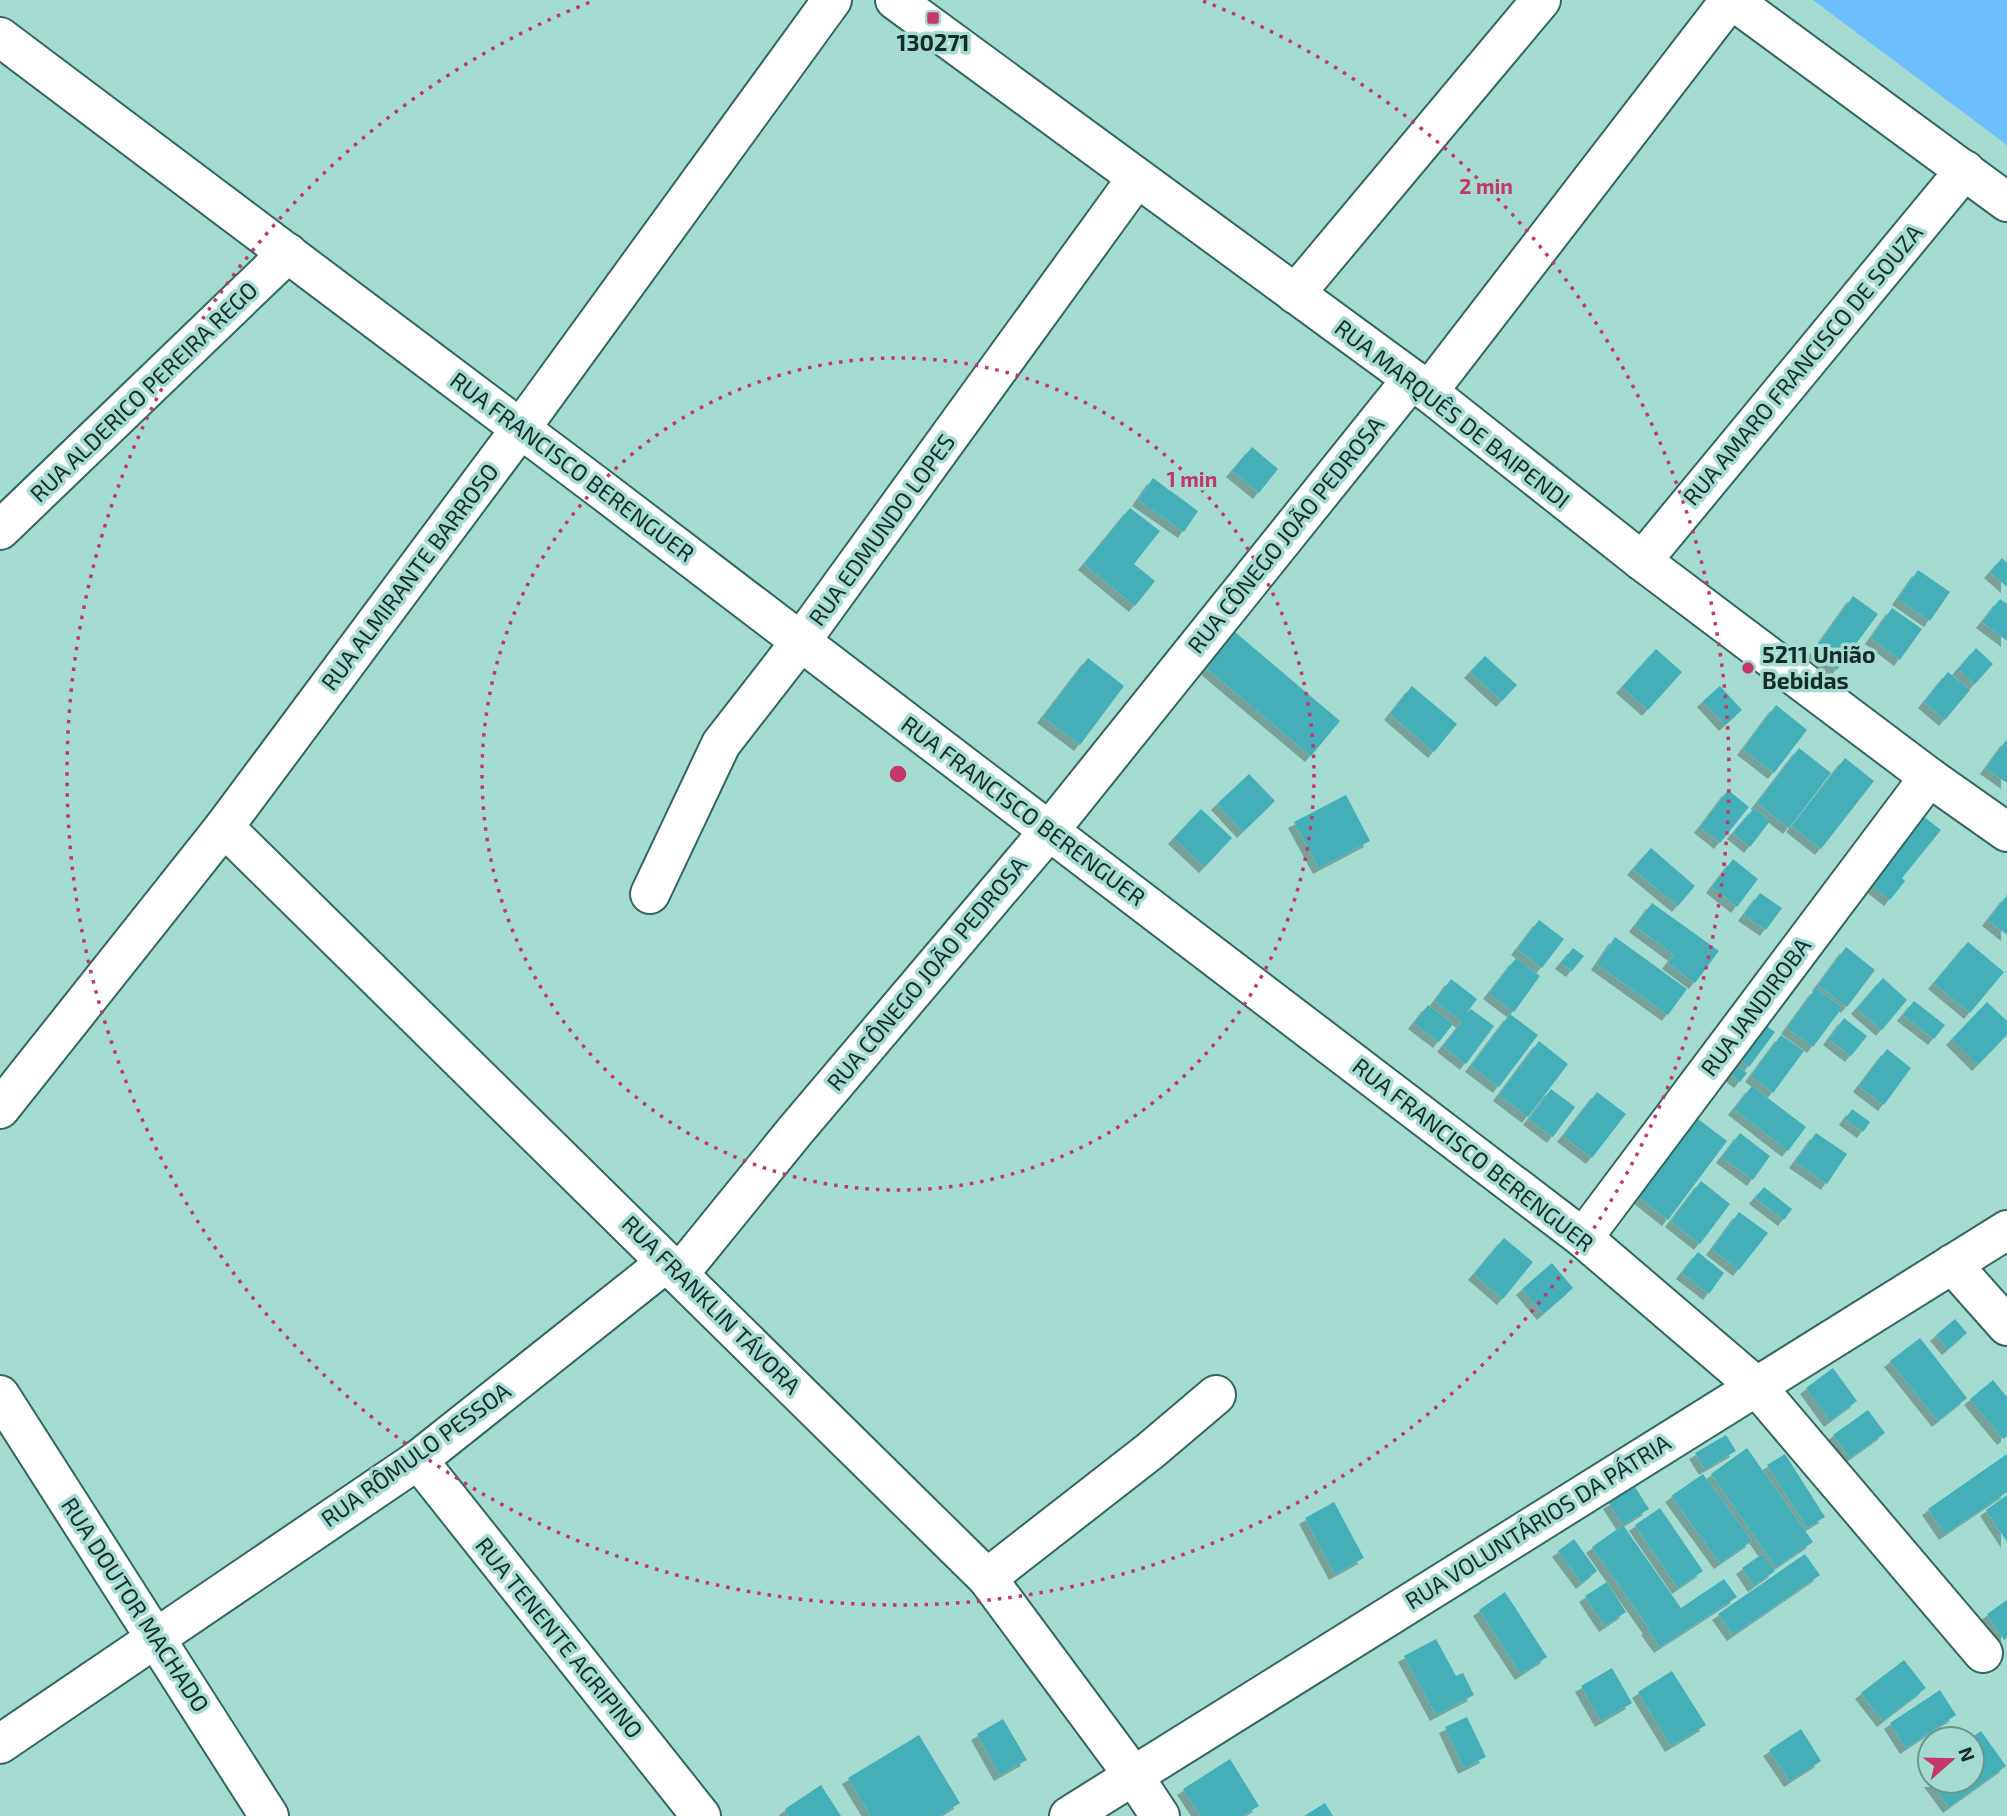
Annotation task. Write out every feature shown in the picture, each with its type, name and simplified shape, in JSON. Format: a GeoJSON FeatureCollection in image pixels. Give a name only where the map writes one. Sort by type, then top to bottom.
{"type":"FeatureCollection","features":[{"type":"Feature","properties":{"kind":"street","name":"RUA ALMIRANTE BARROSO"},"geometry":{"type":"LineString","coordinates":[[0,1110],[224,827],[521,428],[832,0]]}},
{"type":"Feature","properties":{"kind":"street","name":"RUA MARQUÊS DE BAIPENDI"},"geometry":{"type":"LineString","coordinates":[[895,0],[1420,386],[1642,561],[1929,777],[2007,832]]}},
{"type":"Feature","properties":{"kind":"street"},"geometry":{"type":"LineString","coordinates":[[1295,294],[1541,0]]}},
{"type":"Feature","properties":{"kind":"street"},"geometry":{"type":"LineString","coordinates":[[1731,0],[2007,202]]}},
{"type":"Feature","properties":{"kind":"street","name":"RUA CÔNEGO JOÃO PEDROSA"},"geometry":{"type":"LineString","coordinates":[[673,1268],[795,1131],[1049,831],[1420,386],[1731,0]]}},
{"type":"Feature","properties":{"kind":"street","name":"RUA FRANCISCO BERENGUER"},"geometry":{"type":"LineString","coordinates":[[0,37],[521,428],[1583,1238],[1756,1386],[1983,1653]]}},
{"type":"Feature","properties":{"kind":"street","name":"RUA AMARO FRANCISCO DE SOUZA"},"geometry":{"type":"LineString","coordinates":[[1642,561],[1965,170]]}},
{"type":"Feature","properties":{"kind":"street","name":"RUA EDMUNDO LOPES"},"geometry":{"type":"LineString","coordinates":[[650,894],[721,744],[801,641],[1136,179]]}},
{"type":"Feature","properties":{"kind":"street","name":"RUA ALDERICO PEREIRA REGO"},"geometry":{"type":"LineString","coordinates":[[0,530],[288,253]]}},
{"type":"Feature","properties":{"kind":"street","name":"RUA JANDIROBA"},"geometry":{"type":"LineString","coordinates":[[1583,1238],[1929,777]]}},
{"type":"Feature","properties":{"kind":"street","name":"RUA FRANKLIN TÁVORA"},"geometry":{"type":"LineString","coordinates":[[224,827],[987,1578],[1133,1775],[1160,1816]]}},
{"type":"Feature","properties":{"kind":"street","name":"RUA VOLUNTÁRIOS DA PÁTRIA"},"geometry":{"type":"LineString","coordinates":[[1069,1816],[2007,1230]]}},
{"type":"Feature","properties":{"kind":"street"},"geometry":{"type":"LineString","coordinates":[[1952,1264],[2007,1326]]}},
{"type":"Feature","properties":{"kind":"street","name":"RUA RÔMULO PESSOA"},"geometry":{"type":"LineString","coordinates":[[0,1744],[418,1460],[673,1268]]}},
{"type":"Feature","properties":{"kind":"street","name":"RUA DOUTOR MACHADO"},"geometry":{"type":"LineString","coordinates":[[0,1395],[269,1816]]}},
{"type":"Feature","properties":{"kind":"street"},"geometry":{"type":"LineString","coordinates":[[987,1578],[1150,1451],[1216,1395]]}},
{"type":"Feature","properties":{"kind":"street","name":"RUA TENENTE AGRIPINO"},"geometry":{"type":"LineString","coordinates":[[418,1460],[701,1816]]}},
{"type":"Feature","properties":{"kind":"water"},"geometry":{"type":"Polygon","coordinates":[[[1813,0],[2007,0],[2007,145],[1813,0]]]}},
{"type":"Feature","properties":{"kind":"building"},"geometry":{"type":"Polygon","coordinates":[[[1252,447],[1278,469],[1259,493],[1232,471],[1252,447]]]}},
{"type":"Feature","properties":{"kind":"building"},"geometry":{"type":"Polygon","coordinates":[[[1153,478],[1198,511],[1184,532],[1138,500],[1153,478]]]}},
{"type":"Feature","properties":{"kind":"building"},"geometry":{"type":"Polygon","coordinates":[[[1130,508],[1160,531],[1134,564],[1155,581],[1135,606],[1084,564],[1130,508]]]}},
{"type":"Feature","properties":{"kind":"building"},"geometry":{"type":"Polygon","coordinates":[[[2002,558],[2007,563],[2007,587],[1990,572],[2002,558]]]}},
{"type":"Feature","properties":{"kind":"building"},"geometry":{"type":"Polygon","coordinates":[[[1918,570],[1950,592],[1930,621],[1898,599],[1918,570]]]}},
{"type":"Feature","properties":{"kind":"building"},"geometry":{"type":"Polygon","coordinates":[[[1853,596],[1878,614],[1837,670],[1813,652],[1853,596]]]}},
{"type":"Feature","properties":{"kind":"building"},"geometry":{"type":"Polygon","coordinates":[[[2000,599],[2007,604],[2007,641],[1982,622],[2000,599]]]}},
{"type":"Feature","properties":{"kind":"building"},"geometry":{"type":"Polygon","coordinates":[[[1892,608],[1922,629],[1900,660],[1871,638],[1892,608]]]}},
{"type":"Feature","properties":{"kind":"building"},"geometry":{"type":"Polygon","coordinates":[[[1235,632],[1340,721],[1311,756],[1205,667],[1235,632]]]}},
{"type":"Feature","properties":{"kind":"building"},"geometry":{"type":"Polygon","coordinates":[[[1976,648],[1993,664],[1975,684],[1958,669],[1976,648]]]}},
{"type":"Feature","properties":{"kind":"building"},"geometry":{"type":"Polygon","coordinates":[[[1656,649],[1682,672],[1648,710],[1622,687],[1656,649]]]}},
{"type":"Feature","properties":{"kind":"building"},"geometry":{"type":"Polygon","coordinates":[[[1485,656],[1517,685],[1502,701],[1470,672],[1485,656]]]}},
{"type":"Feature","properties":{"kind":"building"},"geometry":{"type":"Polygon","coordinates":[[[1088,658],[1124,686],[1080,745],[1043,717],[1088,658]]]}},
{"type":"Feature","properties":{"kind":"building"},"geometry":{"type":"Polygon","coordinates":[[[1948,672],[1970,690],[1945,720],[1924,702],[1948,672]]]}},
{"type":"Feature","properties":{"kind":"building"},"geometry":{"type":"Polygon","coordinates":[[[1412,686],[1457,724],[1434,752],[1390,714],[1412,686]]]}},
{"type":"Feature","properties":{"kind":"building"},"geometry":{"type":"Polygon","coordinates":[[[1720,686],[1742,710],[1725,725],[1703,701],[1720,686]]]}},
{"type":"Feature","properties":{"kind":"building"},"geometry":{"type":"Polygon","coordinates":[[[1776,705],[1807,730],[1774,773],[1743,749],[1776,705]]]}},
{"type":"Feature","properties":{"kind":"building"},"geometry":{"type":"Polygon","coordinates":[[[2007,739],[2007,783],[1986,768],[2007,739]]]}},
{"type":"Feature","properties":{"kind":"building"},"geometry":{"type":"Polygon","coordinates":[[[1799,748],[1831,773],[1789,828],[1757,803],[1799,748]]]}},
{"type":"Feature","properties":{"kind":"building"},"geometry":{"type":"Polygon","coordinates":[[[1845,758],[1874,781],[1821,849],[1792,826],[1845,758]]]}},
{"type":"Feature","properties":{"kind":"building"},"geometry":{"type":"Polygon","coordinates":[[[1249,774],[1275,801],[1243,832],[1217,804],[1249,774]]]}},
{"type":"Feature","properties":{"kind":"building"},"geometry":{"type":"Polygon","coordinates":[[[1728,790],[1749,807],[1720,843],[1700,827],[1728,790]]]}},
{"type":"Feature","properties":{"kind":"building"},"geometry":{"type":"Polygon","coordinates":[[[1346,795],[1370,841],[1319,868],[1294,822],[1346,795]]]}},
{"type":"Feature","properties":{"kind":"building"},"geometry":{"type":"Polygon","coordinates":[[[1754,808],[1770,821],[1750,847],[1733,833],[1754,808]]]}},
{"type":"Feature","properties":{"kind":"building"},"geometry":{"type":"Polygon","coordinates":[[[1201,809],[1232,838],[1205,867],[1174,838],[1201,809]]]}},
{"type":"Feature","properties":{"kind":"building"},"geometry":{"type":"Polygon","coordinates":[[[1919,813],[1941,830],[1902,878],[1905,881],[1890,900],[1861,877],[1919,813]]]}},
{"type":"Feature","properties":{"kind":"building"},"geometry":{"type":"Polygon","coordinates":[[[1651,848],[1695,886],[1678,906],[1633,869],[1651,848]]]}},
{"type":"Feature","properties":{"kind":"building"},"geometry":{"type":"Polygon","coordinates":[[[1733,859],[1758,879],[1737,907],[1712,887],[1733,859]]]}},
{"type":"Feature","properties":{"kind":"building"},"geometry":{"type":"Polygon","coordinates":[[[1760,893],[1782,908],[1766,930],[1744,915],[1760,893]]]}},
{"type":"Feature","properties":{"kind":"building"},"geometry":{"type":"Polygon","coordinates":[[[2007,895],[2007,935],[1988,920],[2007,895]]]}},
{"type":"Feature","properties":{"kind":"building"},"geometry":{"type":"Polygon","coordinates":[[[1652,903],[1719,951],[1695,983],[1668,963],[1674,955],[1635,926],[1652,903]]]}},
{"type":"Feature","properties":{"kind":"building"},"geometry":{"type":"Polygon","coordinates":[[[1539,920],[1564,939],[1542,968],[1517,949],[1539,920]]]}},
{"type":"Feature","properties":{"kind":"building"},"geometry":{"type":"Polygon","coordinates":[[[1615,937],[1687,989],[1668,1015],[1597,964],[1615,937]]]}},
{"type":"Feature","properties":{"kind":"building"},"geometry":{"type":"Polygon","coordinates":[[[1968,942],[2004,972],[1970,1013],[1934,983],[1968,942]]]}},
{"type":"Feature","properties":{"kind":"building"},"geometry":{"type":"Polygon","coordinates":[[[1846,947],[1875,970],[1847,1007],[1818,985],[1846,947]]]}},
{"type":"Feature","properties":{"kind":"building"},"geometry":{"type":"Polygon","coordinates":[[[1573,948],[1584,956],[1572,971],[1561,963],[1573,948]]]}},
{"type":"Feature","properties":{"kind":"building"},"geometry":{"type":"Polygon","coordinates":[[[1516,958],[1540,976],[1514,1012],[1489,993],[1516,958]]]}},
{"type":"Feature","properties":{"kind":"building"},"geometry":{"type":"Polygon","coordinates":[[[1883,978],[1907,1000],[1882,1030],[1857,1008],[1883,978]]]}},
{"type":"Feature","properties":{"kind":"building"},"geometry":{"type":"Polygon","coordinates":[[[1451,979],[1477,999],[1466,1014],[1471,1009],[1494,1026],[1466,1064],[1443,1046],[1462,1022],[1435,1001],[1451,979]]]}},
{"type":"Feature","properties":{"kind":"building"},"geometry":{"type":"Polygon","coordinates":[[[1816,988],[1842,1008],[1813,1047],[1787,1028],[1816,988]]]}},
{"type":"Feature","properties":{"kind":"building"},"geometry":{"type":"Polygon","coordinates":[[[1914,1001],[1945,1025],[1934,1039],[1903,1015],[1914,1001]]]}},
{"type":"Feature","properties":{"kind":"building"},"geometry":{"type":"Polygon","coordinates":[[[1987,1002],[2007,1021],[2007,1035],[1978,1065],[1952,1039],[1987,1002]]]}},
{"type":"Feature","properties":{"kind":"building"},"geometry":{"type":"Polygon","coordinates":[[[1428,1005],[1453,1024],[1439,1042],[1414,1023],[1428,1005]]]}},
{"type":"Feature","properties":{"kind":"building"},"geometry":{"type":"Polygon","coordinates":[[[1510,1014],[1538,1035],[1499,1087],[1471,1066],[1510,1014]]]}},
{"type":"Feature","properties":{"kind":"building"},"geometry":{"type":"Polygon","coordinates":[[[1844,1018],[1867,1036],[1851,1056],[1829,1039],[1844,1018]]]}},
{"type":"Feature","properties":{"kind":"building"},"geometry":{"type":"Polygon","coordinates":[[[1761,1022],[1775,1032],[1749,1067],[1735,1056],[1761,1022]]]}},
{"type":"Feature","properties":{"kind":"building"},"geometry":{"type":"Polygon","coordinates":[[[1781,1035],[1804,1051],[1773,1093],[1751,1076],[1781,1035]]]}},
{"type":"Feature","properties":{"kind":"building"},"geometry":{"type":"Polygon","coordinates":[[[1539,1041],[1568,1064],[1528,1117],[1499,1095],[1539,1041]]]}},
{"type":"Feature","properties":{"kind":"building"},"geometry":{"type":"Polygon","coordinates":[[[1887,1049],[1911,1068],[1884,1105],[1859,1086],[1887,1049]]]}},
{"type":"Feature","properties":{"kind":"building"},"geometry":{"type":"Polygon","coordinates":[[[1732,1062],[1747,1073],[1740,1082],[1726,1071],[1732,1062]]]}},
{"type":"Feature","properties":{"kind":"building"},"geometry":{"type":"Polygon","coordinates":[[[1752,1086],[1806,1127],[1788,1151],[1734,1109],[1752,1086]]]}},
{"type":"Feature","properties":{"kind":"building"},"geometry":{"type":"Polygon","coordinates":[[[1551,1089],[1575,1107],[1553,1137],[1529,1119],[1551,1089]]]}},
{"type":"Feature","properties":{"kind":"building"},"geometry":{"type":"Polygon","coordinates":[[[1597,1092],[1626,1114],[1592,1158],[1563,1136],[1597,1092]]]}},
{"type":"Feature","properties":{"kind":"building"},"geometry":{"type":"Polygon","coordinates":[[[1852,1109],[1870,1122],[1863,1132],[1845,1119],[1852,1109]]]}},
{"type":"Feature","properties":{"kind":"building"},"geometry":{"type":"Polygon","coordinates":[[[1694,1116],[1727,1141],[1668,1220],[1635,1194],[1694,1116]]]}},
{"type":"Feature","properties":{"kind":"building"},"geometry":{"type":"Polygon","coordinates":[[[1740,1133],[1770,1156],[1753,1180],[1722,1157],[1740,1133]]]}},
{"type":"Feature","properties":{"kind":"building"},"geometry":{"type":"Polygon","coordinates":[[[1816,1133],[1847,1154],[1827,1184],[1795,1162],[1816,1133]]]}},
{"type":"Feature","properties":{"kind":"building"},"geometry":{"type":"Polygon","coordinates":[[[1701,1181],[1730,1204],[1700,1244],[1671,1221],[1701,1181]]]}},
{"type":"Feature","properties":{"kind":"building"},"geometry":{"type":"Polygon","coordinates":[[[1764,1187],[1792,1209],[1784,1220],[1755,1198],[1764,1187]]]}},
{"type":"Feature","properties":{"kind":"building"},"geometry":{"type":"Polygon","coordinates":[[[1739,1212],[1768,1233],[1739,1270],[1712,1249],[1739,1212]]]}},
{"type":"Feature","properties":{"kind":"building"},"geometry":{"type":"Polygon","coordinates":[[[1504,1238],[1533,1262],[1503,1299],[1474,1274],[1504,1238]]]}},
{"type":"Feature","properties":{"kind":"building"},"geometry":{"type":"Polygon","coordinates":[[[1698,1252],[1724,1273],[1709,1294],[1682,1273],[1698,1252]]]}},
{"type":"Feature","properties":{"kind":"building"},"geometry":{"type":"Polygon","coordinates":[[[1552,1263],[1573,1288],[1543,1314],[1522,1289],[1552,1263]]]}},
{"type":"Feature","properties":{"kind":"building"},"geometry":{"type":"Polygon","coordinates":[[[1955,1319],[1967,1333],[1948,1349],[1936,1335],[1955,1319]]]}},
{"type":"Feature","properties":{"kind":"building"},"geometry":{"type":"Polygon","coordinates":[[[1920,1338],[1967,1398],[1938,1421],[1890,1361],[1920,1338]]]}},
{"type":"Feature","properties":{"kind":"building"},"geometry":{"type":"Polygon","coordinates":[[[1833,1368],[1857,1401],[1830,1421],[1806,1388],[1833,1368]]]}},
{"type":"Feature","properties":{"kind":"building"},"geometry":{"type":"Polygon","coordinates":[[[1993,1380],[2007,1397],[2007,1436],[2003,1439],[1970,1399],[1993,1380]]]}},
{"type":"Feature","properties":{"kind":"building"},"geometry":{"type":"Polygon","coordinates":[[[1868,1410],[1885,1433],[1850,1458],[1833,1435],[1868,1410]]]}},
{"type":"Feature","properties":{"kind":"building"},"geometry":{"type":"Polygon","coordinates":[[[1726,1435],[1736,1451],[1705,1469],[1695,1453],[1726,1435]]]}},
{"type":"Feature","properties":{"kind":"building"},"geometry":{"type":"Polygon","coordinates":[[[1747,1448],[1813,1542],[1776,1567],[1711,1474],[1747,1448]]]}},
{"type":"Feature","properties":{"kind":"building"},"geometry":{"type":"Polygon","coordinates":[[[1785,1454],[1825,1517],[1807,1528],[1767,1465],[1785,1454]]]}},
{"type":"Feature","properties":{"kind":"building"},"geometry":{"type":"Polygon","coordinates":[[[2007,1454],[2007,1492],[1945,1534],[1928,1509],[2007,1454]]]}},
{"type":"Feature","properties":{"kind":"building"},"geometry":{"type":"Polygon","coordinates":[[[1703,1474],[1752,1541],[1720,1563],[1671,1496],[1703,1474]]]}},
{"type":"Feature","properties":{"kind":"building"},"geometry":{"type":"Polygon","coordinates":[[[1635,1487],[1649,1509],[1623,1525],[1609,1503],[1635,1487]]]}},
{"type":"Feature","properties":{"kind":"building"},"geometry":{"type":"Polygon","coordinates":[[[2007,1495],[2007,1542],[1986,1510],[2007,1495]]]}},
{"type":"Feature","properties":{"kind":"building"},"geometry":{"type":"Polygon","coordinates":[[[1334,1502],[1364,1558],[1335,1574],[1305,1518],[1334,1502]]]}},
{"type":"Feature","properties":{"kind":"building"},"geometry":{"type":"Polygon","coordinates":[[[1660,1508],[1703,1571],[1678,1588],[1635,1525],[1660,1508]]]}},
{"type":"Feature","properties":{"kind":"building"},"geometry":{"type":"Polygon","coordinates":[[[1623,1525],[1681,1608],[1724,1579],[1737,1597],[1660,1647],[1592,1547],[1623,1525]]]}},
{"type":"Feature","properties":{"kind":"building"},"geometry":{"type":"Polygon","coordinates":[[[1574,1539],[1597,1571],[1582,1583],[1558,1551],[1574,1539]]]}},
{"type":"Feature","properties":{"kind":"building"},"geometry":{"type":"Polygon","coordinates":[[[1762,1554],[1775,1571],[1754,1586],[1742,1568],[1762,1554]]]}},
{"type":"Feature","properties":{"kind":"building"},"geometry":{"type":"Polygon","coordinates":[[[1805,1554],[1820,1575],[1733,1635],[1718,1614],[1805,1554]]]}},
{"type":"Feature","properties":{"kind":"building"},"geometry":{"type":"Polygon","coordinates":[[[1607,1582],[1626,1612],[1605,1626],[1585,1596],[1607,1582]]]}},
{"type":"Feature","properties":{"kind":"building"},"geometry":{"type":"Polygon","coordinates":[[[1505,1592],[1547,1657],[1521,1674],[1479,1610],[1505,1592]]]}},
{"type":"Feature","properties":{"kind":"building"},"geometry":{"type":"Polygon","coordinates":[[[2007,1600],[2007,1638],[2004,1640],[1987,1614],[2007,1600]]]}},
{"type":"Feature","properties":{"kind":"building"},"geometry":{"type":"Polygon","coordinates":[[[1436,1639],[1456,1676],[1463,1673],[1474,1695],[1436,1715],[1404,1656],[1436,1639]]]}},
{"type":"Feature","properties":{"kind":"building"},"geometry":{"type":"Polygon","coordinates":[[[1904,1660],[1926,1688],[1883,1721],[1861,1693],[1904,1660]]]}},
{"type":"Feature","properties":{"kind":"building"},"geometry":{"type":"Polygon","coordinates":[[[1612,1668],[1632,1703],[1601,1721],[1581,1686],[1612,1668]]]}},
{"type":"Feature","properties":{"kind":"building"},"geometry":{"type":"Polygon","coordinates":[[[1672,1671],[1706,1725],[1671,1746],[1638,1692],[1672,1671]]]}},
{"type":"Feature","properties":{"kind":"building"},"geometry":{"type":"Polygon","coordinates":[[[1940,1690],[1956,1715],[1941,1725],[1916,1725],[1916,1741],[1906,1748],[1890,1723],[1940,1690]]]}},
{"type":"Feature","properties":{"kind":"building"},"geometry":{"type":"Polygon","coordinates":[[[1467,1717],[1486,1757],[1464,1768],[1445,1727],[1467,1717]]]}},
{"type":"Feature","properties":{"kind":"building"},"geometry":{"type":"Polygon","coordinates":[[[1003,1719],[1027,1760],[1000,1775],[977,1734],[1003,1719]]]}},
{"type":"Feature","properties":{"kind":"building"},"geometry":{"type":"Polygon","coordinates":[[[1801,1729],[1821,1761],[1790,1781],[1769,1750],[1801,1729]]]}},
{"type":"Feature","properties":{"kind":"building"},"geometry":{"type":"Polygon","coordinates":[[[919,1735],[960,1803],[939,1816],[871,1816],[848,1778],[919,1735]]]}},
{"type":"Feature","properties":{"kind":"building"},"geometry":{"type":"Polygon","coordinates":[[[1986,1738],[2006,1766],[1986,1780],[1986,1738]]]}},
{"type":"Feature","properties":{"kind":"building"},"geometry":{"type":"Polygon","coordinates":[[[1230,1759],[1259,1806],[1242,1816],[1201,1816],[1183,1789],[1230,1759]]]}},
{"type":"Feature","properties":{"kind":"building"},"geometry":{"type":"Polygon","coordinates":[[[821,1785],[841,1816],[789,1816],[785,1809],[821,1785]]]}},
{"type":"Feature","properties":{"kind":"building"},"geometry":{"type":"Polygon","coordinates":[[[1940,1795],[1966,1795],[1949,1807],[1940,1795]]]}},
{"type":"Feature","properties":{"kind":"building"},"geometry":{"type":"Polygon","coordinates":[[[1325,1803],[1333,1816],[1304,1816],[1325,1803]]]}},
{"type":"Feature","properties":{"kind":"place","name":"130271"},"geometry":{"type":"Point","coordinates":[933,18]}},
{"type":"Feature","properties":{"kind":"place","name":"5211 União Bebidas"},"geometry":{"type":"Point","coordinates":[1748,668]}}]}
